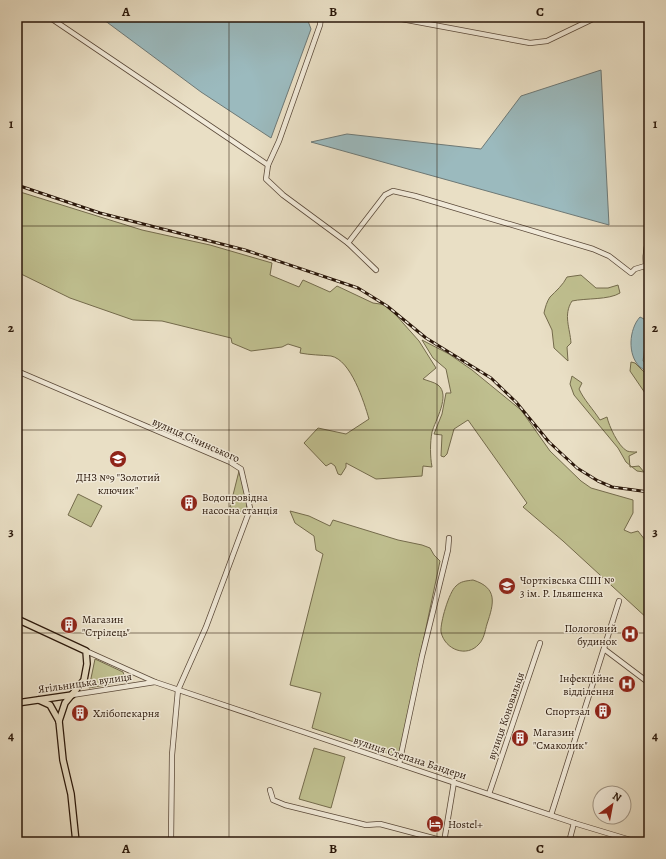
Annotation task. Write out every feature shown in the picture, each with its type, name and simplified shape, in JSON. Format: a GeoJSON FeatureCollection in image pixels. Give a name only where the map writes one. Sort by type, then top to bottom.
{"type":"FeatureCollection","features":[{"type":"Feature","properties":{"kind":"main road"},"geometry":{"type":"LineString","coordinates":[[17,619],[86,651],[87,664],[85,677],[65,703],[59,721]]}},
{"type":"Feature","properties":{"kind":"main road","name":"Ягільницька вулиця"},"geometry":{"type":"LineString","coordinates":[[17,704],[72,695]]}},
{"type":"Feature","properties":{"kind":"main road"},"geometry":{"type":"LineString","coordinates":[[39,700],[50,705],[59,721],[63,760],[71,794],[76,842]]}},
{"type":"Feature","properties":{"kind":"street"},"geometry":{"type":"LineString","coordinates":[[49,17],[268,165]]}},
{"type":"Feature","properties":{"kind":"street"},"geometry":{"type":"LineString","coordinates":[[321,17],[320,25],[279,141],[268,165],[266,179],[283,195],[348,243],[376,270]]}},
{"type":"Feature","properties":{"kind":"street"},"geometry":{"type":"LineString","coordinates":[[391,17],[530,43],[547,41],[597,17]]}},
{"type":"Feature","properties":{"kind":"street"},"geometry":{"type":"LineString","coordinates":[[348,243],[385,195],[393,191],[415,196],[593,249],[609,256],[631,274],[635,269],[645,266]]}},
{"type":"Feature","properties":{"kind":"street"},"geometry":{"type":"LineString","coordinates":[[649,239],[645,249],[645,266],[649,280]]}},
{"type":"Feature","properties":{"kind":"street","name":"вулиця Січинського"},"geometry":{"type":"LineString","coordinates":[[17,372],[230,462],[241,469],[250,508],[249,512],[206,627],[178,690]]}},
{"type":"Feature","properties":{"kind":"street"},"geometry":{"type":"LineString","coordinates":[[400,764],[422,656],[448,550],[449,538]]}},
{"type":"Feature","properties":{"kind":"street"},"geometry":{"type":"LineString","coordinates":[[551,815],[619,600]]}},
{"type":"Feature","properties":{"kind":"street","name":"вулиця Коновальця"},"geometry":{"type":"LineString","coordinates":[[489,794],[540,643]]}},
{"type":"Feature","properties":{"kind":"street"},"geometry":{"type":"LineString","coordinates":[[604,649],[649,683]]}},
{"type":"Feature","properties":{"kind":"street","name":"вулиця Степана Бандери"},"geometry":{"type":"LineString","coordinates":[[86,651],[155,682],[178,690],[454,782],[621,840],[637,842]]}},
{"type":"Feature","properties":{"kind":"street","name":"Ягільницька вулиця"},"geometry":{"type":"LineString","coordinates":[[72,695],[155,682]]}},
{"type":"Feature","properties":{"kind":"street"},"geometry":{"type":"LineString","coordinates":[[171,842],[172,755],[178,690]]}},
{"type":"Feature","properties":{"kind":"street"},"geometry":{"type":"LineString","coordinates":[[270,790],[273,800],[285,805],[366,825],[380,824],[444,841],[454,782]]}},
{"type":"Feature","properties":{"kind":"street"},"geometry":{"type":"LineString","coordinates":[[570,842],[574,823]]}},
{"type":"Feature","properties":{"kind":"green space"},"geometry":{"type":"Polygon","coordinates":[[[17,191],[142,230],[210,245],[272,263],[270,275],[299,287],[303,280],[330,292],[337,286],[373,303],[387,305],[419,341],[436,368],[423,379],[433,382],[442,389],[443,401],[431,436],[432,467],[423,466],[422,476],[376,479],[346,463],[346,467],[341,475],[338,474],[335,466],[331,463],[326,466],[304,443],[318,428],[346,434],[369,419],[356,383],[345,365],[338,359],[331,356],[300,353],[301,348],[288,344],[282,347],[251,351],[232,343],[231,338],[162,321],[133,320],[70,298],[17,272],[17,191]]]}},
{"type":"Feature","properties":{"kind":"green space"},"geometry":{"type":"Polygon","coordinates":[[[581,275],[596,288],[608,288],[618,285],[620,293],[604,298],[572,301],[569,306],[567,316],[571,343],[567,347],[568,361],[554,348],[552,330],[544,313],[550,297],[567,277],[581,275]]]}},
{"type":"Feature","properties":{"kind":"green space"},"geometry":{"type":"Polygon","coordinates":[[[422,340],[449,354],[472,370],[521,410],[550,451],[581,481],[591,488],[633,500],[633,513],[624,530],[631,533],[638,531],[649,545],[649,620],[563,541],[523,507],[527,503],[468,420],[454,429],[447,454],[444,457],[441,456],[442,435],[434,434],[442,414],[446,393],[451,393],[446,369],[433,358],[422,340]]]}},
{"type":"Feature","properties":{"kind":"green space"},"geometry":{"type":"Polygon","coordinates":[[[631,362],[635,363],[649,377],[649,395],[645,393],[630,371],[631,362]]]}},
{"type":"Feature","properties":{"kind":"green space"},"geometry":{"type":"Polygon","coordinates":[[[572,376],[582,383],[579,389],[600,420],[607,417],[620,445],[627,451],[637,452],[629,456],[630,465],[626,462],[618,448],[574,395],[570,384],[572,376]]]}},
{"type":"Feature","properties":{"kind":"green space"},"geometry":{"type":"Polygon","coordinates":[[[639,466],[644,472],[637,471],[632,467],[639,466]]]}},
{"type":"Feature","properties":{"kind":"green space"},"geometry":{"type":"Polygon","coordinates":[[[239,471],[247,500],[246,515],[230,507],[239,471]]]}},
{"type":"Feature","properties":{"kind":"green space"},"geometry":{"type":"Polygon","coordinates":[[[78,494],[102,506],[91,527],[68,515],[78,494]]]}},
{"type":"Feature","properties":{"kind":"green space"},"geometry":{"type":"Polygon","coordinates":[[[290,511],[309,516],[330,526],[333,520],[398,540],[422,545],[430,548],[440,561],[399,757],[312,728],[321,693],[290,685],[323,554],[316,550],[314,536],[295,523],[290,511]]]}},
{"type":"Feature","properties":{"kind":"green space"},"geometry":{"type":"Polygon","coordinates":[[[473,580],[487,587],[492,597],[491,609],[484,635],[479,644],[469,651],[457,650],[443,638],[441,632],[442,622],[453,589],[462,582],[473,580]]]}},
{"type":"Feature","properties":{"kind":"green space"},"geometry":{"type":"Polygon","coordinates":[[[95,659],[123,672],[124,675],[121,682],[89,688],[95,659]]]}},
{"type":"Feature","properties":{"kind":"green space"},"geometry":{"type":"Polygon","coordinates":[[[314,748],[345,757],[331,808],[299,799],[314,748]]]}},
{"type":"Feature","properties":{"kind":"water"},"geometry":{"type":"Polygon","coordinates":[[[100,17],[287,17],[308,21],[311,29],[271,138],[201,92],[100,17]]]}},
{"type":"Feature","properties":{"kind":"water"},"geometry":{"type":"Polygon","coordinates":[[[601,70],[609,225],[311,142],[347,134],[481,149],[521,96],[601,70]]]}},
{"type":"Feature","properties":{"kind":"water"},"geometry":{"type":"Polygon","coordinates":[[[640,317],[646,320],[648,326],[643,361],[649,365],[649,375],[636,362],[631,349],[632,335],[636,322],[640,317]]]}},
{"type":"Feature","properties":{"kind":"railway"},"geometry":{"type":"LineString","coordinates":[[17,185],[100,213],[245,250],[358,288],[387,306],[426,338],[491,378],[516,402],[549,442],[577,468],[598,481],[612,487],[649,492]]}},
{"type":"Feature","properties":{"kind":"place","name":"ДНЗ №9 \"Золотий ключик\""},"geometry":{"type":"Point","coordinates":[118,459]}},
{"type":"Feature","properties":{"kind":"place","name":"Водопровідна насосна станція"},"geometry":{"type":"Point","coordinates":[189,503]}},
{"type":"Feature","properties":{"kind":"place","name":"Чортківська СШІ № 3 ім. Р. Ільяшенка"},"geometry":{"type":"Point","coordinates":[507,586]}},
{"type":"Feature","properties":{"kind":"place","name":"Магазин \"Стрілець\""},"geometry":{"type":"Point","coordinates":[69,625]}},
{"type":"Feature","properties":{"kind":"place","name":"Пологовий будинок"},"geometry":{"type":"Point","coordinates":[630,634]}},
{"type":"Feature","properties":{"kind":"place","name":"Інфекційне відділення"},"geometry":{"type":"Point","coordinates":[627,684]}},
{"type":"Feature","properties":{"kind":"place","name":"Спортзал"},"geometry":{"type":"Point","coordinates":[603,711]}},
{"type":"Feature","properties":{"kind":"place","name":"Хлібопекарня"},"geometry":{"type":"Point","coordinates":[80,713]}},
{"type":"Feature","properties":{"kind":"place","name":"Магазин \"Смаколик\""},"geometry":{"type":"Point","coordinates":[520,738]}},
{"type":"Feature","properties":{"kind":"place","name":"Hostel+"},"geometry":{"type":"Point","coordinates":[435,824]}}]}
